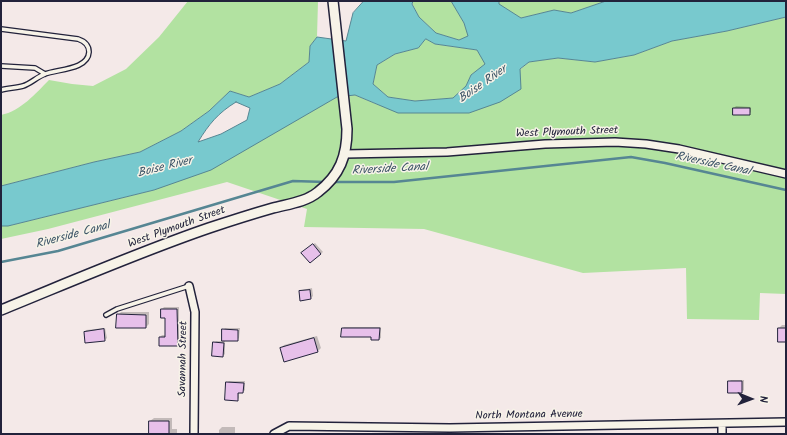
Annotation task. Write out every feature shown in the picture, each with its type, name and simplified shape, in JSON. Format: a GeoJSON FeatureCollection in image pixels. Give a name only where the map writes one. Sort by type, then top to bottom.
{"type":"FeatureCollection","features":[{"type":"Feature","properties":{"kind":"street","name":"West Plymouth Street"},"geometry":{"type":"LineString","coordinates":[[1,310],[175,240],[242,217],[308,198],[324,187],[340,167],[345,154],[347,129],[333,1]]}},
{"type":"Feature","properties":{"kind":"street","name":"West Plymouth Street"},"geometry":{"type":"LineString","coordinates":[[345,154],[447,152],[545,144],[615,142],[646,144],[679,149],[786,174]]}},
{"type":"Feature","properties":{"kind":"street","name":"Savannah Street"},"geometry":{"type":"LineString","coordinates":[[189,286],[195,312],[194,434]]}},
{"type":"Feature","properties":{"kind":"street","name":"North Montana Avenue"},"geometry":{"type":"LineString","coordinates":[[274,434],[290,426],[450,431],[786,422]]}},
{"type":"Feature","properties":{"kind":"street"},"geometry":{"type":"LineString","coordinates":[[722,424],[722,434]]}},
{"type":"Feature","properties":{"kind":"lane"},"geometry":{"type":"LineString","coordinates":[[1,29],[78,39],[84,41],[88,46],[89,52],[82,64],[45,74],[23,86],[1,90]]}},
{"type":"Feature","properties":{"kind":"lane"},"geometry":{"type":"LineString","coordinates":[[1,66],[35,68],[45,74]]}},
{"type":"Feature","properties":{"kind":"lane"},"geometry":{"type":"LineString","coordinates":[[106,315],[117,309],[189,286]]}},
{"type":"Feature","properties":{"kind":"green space"},"geometry":{"type":"Polygon","coordinates":[[[188,1],[318,1],[317,37],[310,46],[309,62],[280,84],[249,97],[230,91],[209,111],[181,131],[140,152],[94,162],[1,186],[1,115],[22,106],[49,80],[93,86],[126,69],[159,37],[188,1]]]}},
{"type":"Feature","properties":{"kind":"green space"},"geometry":{"type":"Polygon","coordinates":[[[413,1],[451,1],[464,23],[469,36],[459,40],[436,33],[419,17],[412,3],[413,1]]]}},
{"type":"Feature","properties":{"kind":"green space"},"geometry":{"type":"Polygon","coordinates":[[[499,1],[606,1],[571,13],[554,10],[521,18],[498,4],[499,1]]]}},
{"type":"Feature","properties":{"kind":"green space"},"geometry":{"type":"Polygon","coordinates":[[[786,17],[786,294],[760,293],[759,320],[687,319],[686,268],[583,273],[424,229],[304,227],[307,209],[227,182],[48,229],[1,239],[1,226],[8,226],[154,190],[337,97],[355,95],[376,104],[435,113],[469,113],[529,62],[558,58],[595,62],[634,55],[672,41],[727,31],[786,17]]]}},
{"type":"Feature","properties":{"kind":"green space"},"geometry":{"type":"Polygon","coordinates":[[[426,39],[435,44],[477,50],[486,64],[471,75],[466,86],[453,98],[415,101],[388,97],[373,84],[377,65],[395,54],[418,48],[426,39]]]}},
{"type":"Feature","properties":{"kind":"water","name":"Boise River"},"geometry":{"type":"Polygon","coordinates":[[[364,1],[413,1],[412,4],[419,17],[436,33],[459,40],[468,36],[464,23],[451,1],[499,1],[499,4],[521,18],[554,10],[571,13],[606,1],[786,1],[786,17],[727,31],[672,41],[634,55],[595,62],[558,58],[529,62],[520,69],[521,89],[500,102],[469,113],[398,113],[355,95],[337,97],[211,170],[154,190],[8,226],[1,226],[1,186],[94,162],[140,152],[181,131],[209,111],[230,91],[249,97],[280,84],[309,62],[310,46],[317,37],[346,41],[353,13],[364,1]],[[426,39],[418,48],[395,54],[377,65],[373,84],[388,97],[415,101],[453,98],[466,86],[471,75],[485,64],[477,50],[435,44],[426,39]],[[236,102],[214,119],[198,142],[221,134],[247,120],[250,108],[236,102]]]}},
{"type":"Feature","properties":{"kind":"building"},"geometry":{"type":"Polygon","coordinates":[[[733,108],[750,108],[750,115],[733,115],[733,108]]]}},
{"type":"Feature","properties":{"kind":"building"},"geometry":{"type":"Polygon","coordinates":[[[313,244],[321,254],[310,263],[301,253],[313,244]]]}},
{"type":"Feature","properties":{"kind":"building"},"geometry":{"type":"Polygon","coordinates":[[[310,290],[311,299],[300,301],[299,291],[310,290]]]}},
{"type":"Feature","properties":{"kind":"building"},"geometry":{"type":"Polygon","coordinates":[[[161,309],[177,309],[178,346],[159,346],[159,337],[165,337],[165,318],[161,318],[161,309]]]}},
{"type":"Feature","properties":{"kind":"building"},"geometry":{"type":"Polygon","coordinates":[[[117,314],[146,315],[146,328],[116,328],[117,314]]]}},
{"type":"Feature","properties":{"kind":"building"},"geometry":{"type":"Polygon","coordinates":[[[342,328],[380,328],[379,340],[371,340],[371,337],[341,337],[342,328]]]}},
{"type":"Feature","properties":{"kind":"building"},"geometry":{"type":"Polygon","coordinates":[[[778,328],[786,328],[786,342],[778,342],[778,328]]]}},
{"type":"Feature","properties":{"kind":"building"},"geometry":{"type":"Polygon","coordinates":[[[104,329],[105,341],[85,343],[84,332],[104,329]]]}},
{"type":"Feature","properties":{"kind":"building"},"geometry":{"type":"Polygon","coordinates":[[[222,329],[238,330],[238,341],[222,341],[222,329]]]}},
{"type":"Feature","properties":{"kind":"building"},"geometry":{"type":"Polygon","coordinates":[[[314,338],[318,352],[284,362],[280,348],[314,338]]]}},
{"type":"Feature","properties":{"kind":"building"},"geometry":{"type":"Polygon","coordinates":[[[213,342],[224,343],[223,357],[212,356],[213,342]]]}},
{"type":"Feature","properties":{"kind":"building"},"geometry":{"type":"Polygon","coordinates":[[[728,381],[742,381],[742,393],[728,393],[728,381]]]}},
{"type":"Feature","properties":{"kind":"building"},"geometry":{"type":"Polygon","coordinates":[[[226,382],[244,383],[243,393],[238,393],[238,401],[225,400],[226,382]]]}},
{"type":"Feature","properties":{"kind":"building"},"geometry":{"type":"Polygon","coordinates":[[[149,421],[169,421],[169,434],[149,434],[149,421]]]}},
{"type":"Feature","properties":{"kind":"waterway","name":"Riverside Canal"},"geometry":{"type":"LineString","coordinates":[[331,182],[394,182],[631,157],[665,163],[786,190]]}},
{"type":"Feature","properties":{"kind":"waterway","name":"Riverside Canal"},"geometry":{"type":"LineString","coordinates":[[1,262],[58,251],[293,181],[326,182]]}}]}
